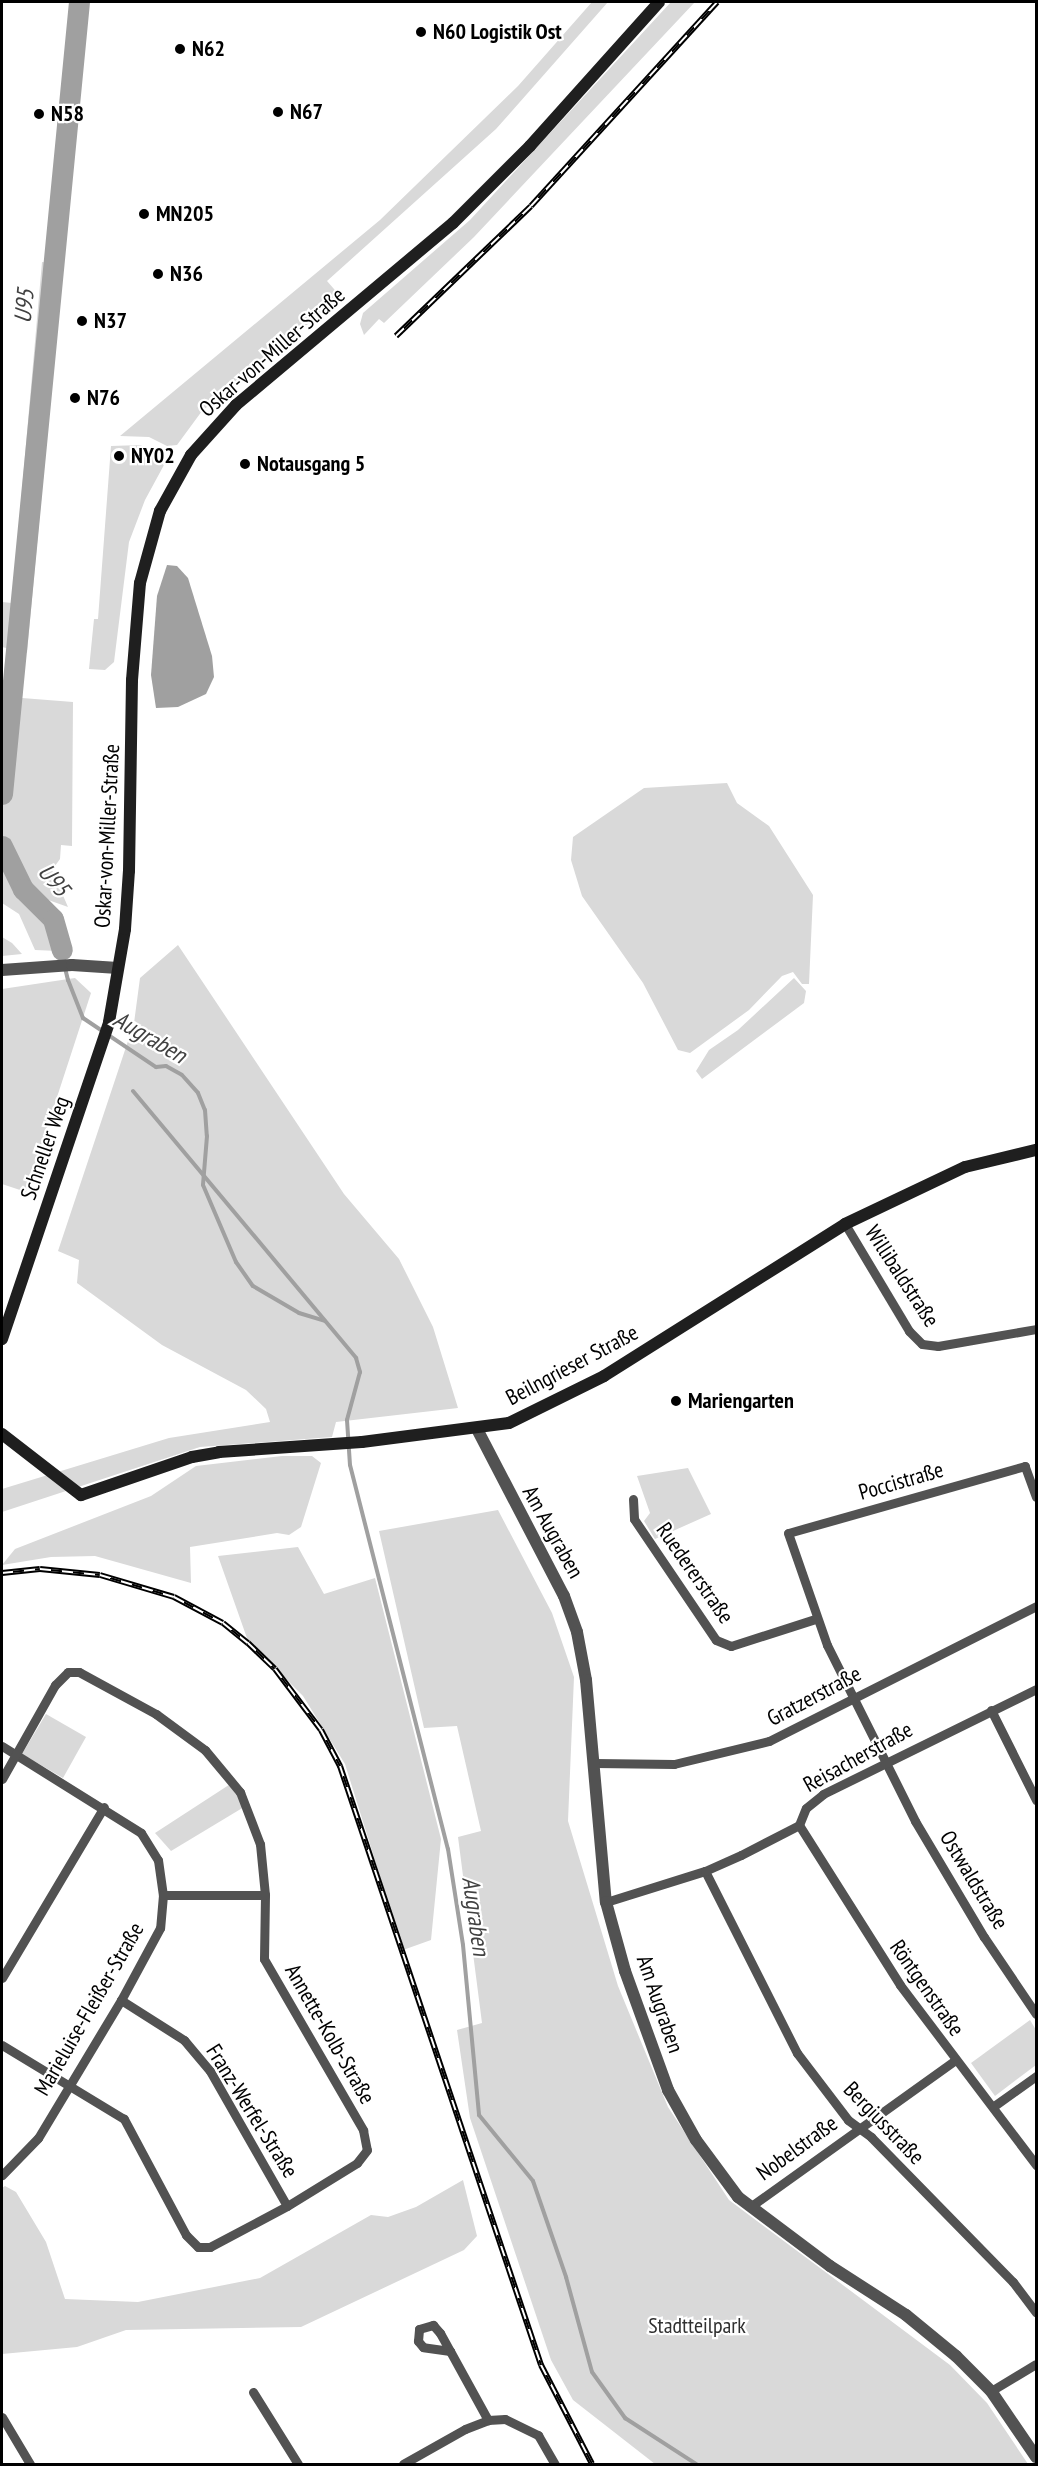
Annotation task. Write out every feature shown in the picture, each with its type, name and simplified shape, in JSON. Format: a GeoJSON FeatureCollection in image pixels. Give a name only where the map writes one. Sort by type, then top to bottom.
{"type":"FeatureCollection","features":[{"type":"Feature","properties":{"kind":"main road","name":"Oskar-von-Miller-Straße"},"geometry":{"type":"LineString","coordinates":[[118,968],[129,871],[132,680],[140,583],[160,511],[178,478],[207,435],[236,405],[453,223],[530,146],[659,2]]}},
{"type":"Feature","properties":{"kind":"main road","name":"Schneller Weg"},"geometry":{"type":"LineString","coordinates":[[2,1339],[104,1042],[110,1022],[118,968]]}},
{"type":"Feature","properties":{"kind":"main road","name":"Beilngrieser Straße"},"geometry":{"type":"LineString","coordinates":[[2,1434],[81,1495],[192,1457],[251,1447],[362,1442],[477,1429],[530,1415],[594,1382],[845,1224],[965,1167],[1036,1150]]}},
{"type":"Feature","properties":{"kind":"street"},"geometry":{"type":"LineString","coordinates":[[2,970],[72,965],[118,968]]}},
{"type":"Feature","properties":{"kind":"street","name":"Willibaldstraße"},"geometry":{"type":"LineString","coordinates":[[845,1224],[909,1331],[922,1344],[938,1346],[1036,1329]]}},
{"type":"Feature","properties":{"kind":"street","name":"Am Augraben"},"geometry":{"type":"LineString","coordinates":[[477,1429],[564,1596],[577,1632],[595,1763],[597,1828],[606,1902],[625,1971],[668,2090],[724,2182],[750,2207],[830,2266],[906,2315],[991,2391],[1036,2457]]}},
{"type":"Feature","properties":{"kind":"street","name":"Poccistraße"},"geometry":{"type":"LineString","coordinates":[[788,1533],[1025,1466],[1036,1497]]}},
{"type":"Feature","properties":{"kind":"street","name":"Ruedererstraße"},"geometry":{"type":"LineString","coordinates":[[633,1498],[634,1519],[716,1640],[731,1646],[815,1619]]}},
{"type":"Feature","properties":{"kind":"street","name":"Ostwaldstraße"},"geometry":{"type":"LineString","coordinates":[[788,1533],[815,1619],[885,1762],[944,1872],[1036,2014]]}},
{"type":"Feature","properties":{"kind":"street","name":"Gratzerstraße"},"geometry":{"type":"LineString","coordinates":[[595,1763],[674,1764],[770,1741],[852,1697],[1036,1606]]}},
{"type":"Feature","properties":{"kind":"street","name":"Annette-Kolb-Straße"},"geometry":{"type":"LineString","coordinates":[[2,1779],[55,1684],[68,1672],[79,1672],[156,1714],[205,1750],[240,1792],[260,1844],[266,1894],[264,1959],[363,2130],[367,2150],[357,2163],[287,2206],[210,2247],[198,2247],[186,2235],[124,2119],[2,2045]]}},
{"type":"Feature","properties":{"kind":"street","name":"Reisacherstraße"},"geometry":{"type":"LineString","coordinates":[[606,1902],[705,1871],[799,1825],[806,1808],[823,1794],[1036,1689]]}},
{"type":"Feature","properties":{"kind":"street"},"geometry":{"type":"LineString","coordinates":[[991,1710],[1036,1800]]}},
{"type":"Feature","properties":{"kind":"street","name":"Marieluise-Fleißer-Straße"},"geometry":{"type":"LineString","coordinates":[[2,1746],[104,1807],[141,1833],[158,1860],[163,1895],[160,1928],[121,2000],[68,2084],[38,2138],[2,2175]]}},
{"type":"Feature","properties":{"kind":"street"},"geometry":{"type":"LineString","coordinates":[[2,1977],[104,1807]]}},
{"type":"Feature","properties":{"kind":"street","name":"Röntgenstraße"},"geometry":{"type":"LineString","coordinates":[[799,1825],[857,1921],[956,2060],[1036,2164]]}},
{"type":"Feature","properties":{"kind":"street","name":"Bergiusstraße"},"geometry":{"type":"LineString","coordinates":[[705,1871],[797,2053],[848,2120],[858,2127],[1013,2282],[1036,2312]]}},
{"type":"Feature","properties":{"kind":"street"},"geometry":{"type":"LineString","coordinates":[[163,1895],[266,1894]]}},
{"type":"Feature","properties":{"kind":"street","name":"Franz-Werfel-Straße"},"geometry":{"type":"LineString","coordinates":[[121,2000],[184,2040],[210,2071],[287,2206]]}},
{"type":"Feature","properties":{"kind":"street","name":"Nobelstraße"},"geometry":{"type":"LineString","coordinates":[[750,2207],[858,2127],[956,2060]]}},
{"type":"Feature","properties":{"kind":"street"},"geometry":{"type":"LineString","coordinates":[[993,2106],[1036,2076]]}},
{"type":"Feature","properties":{"kind":"street"},"geometry":{"type":"LineString","coordinates":[[450,2350],[488,2420]]}},
{"type":"Feature","properties":{"kind":"street"},"geometry":{"type":"LineString","coordinates":[[991,2391],[1036,2364]]}},
{"type":"Feature","properties":{"kind":"street"},"geometry":{"type":"LineString","coordinates":[[253,2392],[298,2464]]}},
{"type":"Feature","properties":{"kind":"street"},"geometry":{"type":"LineString","coordinates":[[2,2417],[30,2464]]}},
{"type":"Feature","properties":{"kind":"street"},"geometry":{"type":"LineString","coordinates":[[404,2464],[488,2420],[505,2419],[526,2427],[538,2435],[555,2464]]}},
{"type":"Feature","properties":{"kind":"green space"},"geometry":{"type":"Polygon","coordinates":[[[592,2],[608,2],[496,129],[327,281],[341,297],[202,411],[177,445],[167,446],[149,437],[120,436],[380,220],[518,86],[592,2]]]}},
{"type":"Feature","properties":{"kind":"green space"},"geometry":{"type":"Polygon","coordinates":[[[671,2],[695,2],[474,237],[384,323],[379,319],[364,335],[360,324],[363,313],[470,220],[671,2]]]}},
{"type":"Feature","properties":{"kind":"green space"},"geometry":{"type":"Polygon","coordinates":[[[53,251],[64,253],[27,653],[2,647],[2,602],[12,603],[42,262],[51,263],[53,251]]]}},
{"type":"Feature","properties":{"kind":"green space"},"geometry":{"type":"Polygon","coordinates":[[[141,445],[164,465],[145,500],[129,542],[114,662],[105,670],[89,669],[94,619],[98,619],[111,446],[141,445]]]}},
{"type":"Feature","properties":{"kind":"green space"},"geometry":{"type":"Polygon","coordinates":[[[2,684],[23,687],[22,698],[73,702],[72,846],[61,845],[60,859],[52,870],[68,907],[23,891],[50,921],[58,951],[35,950],[19,914],[2,903],[2,684]]]}},
{"type":"Feature","properties":{"kind":"green space"},"geometry":{"type":"Polygon","coordinates":[[[727,783],[737,803],[769,826],[813,895],[809,984],[802,984],[793,972],[782,976],[749,1010],[690,1053],[678,1050],[643,983],[582,896],[571,860],[573,837],[644,788],[727,783]]]}},
{"type":"Feature","properties":{"kind":"green space"},"geometry":{"type":"Polygon","coordinates":[[[2,937],[12,943],[22,954],[2,956],[2,937]]]}},
{"type":"Feature","properties":{"kind":"green space"},"geometry":{"type":"Polygon","coordinates":[[[178,945],[344,1194],[399,1259],[433,1327],[458,1408],[336,1422],[332,1437],[200,1447],[2,1512],[2,1489],[169,1438],[270,1422],[266,1409],[246,1390],[162,1345],[77,1283],[79,1260],[58,1251],[134,1023],[140,978],[178,945]]]}},
{"type":"Feature","properties":{"kind":"green space"},"geometry":{"type":"Polygon","coordinates":[[[75,978],[91,993],[26,1192],[2,1184],[2,989],[75,978]]]}},
{"type":"Feature","properties":{"kind":"green space"},"geometry":{"type":"Polygon","coordinates":[[[794,978],[806,991],[804,1003],[702,1079],[696,1071],[709,1050],[738,1030],[794,978]]]}},
{"type":"Feature","properties":{"kind":"green space"},"geometry":{"type":"Polygon","coordinates":[[[282,1456],[312,1456],[321,1463],[301,1527],[289,1535],[277,1533],[190,1547],[191,1583],[95,1556],[51,1557],[2,1565],[15,1549],[151,1496],[196,1466],[282,1456]]]}},
{"type":"Feature","properties":{"kind":"green space"},"geometry":{"type":"Polygon","coordinates":[[[688,1468],[711,1514],[655,1539],[644,1521],[650,1513],[637,1476],[688,1468]]]}},
{"type":"Feature","properties":{"kind":"green space","name":"Stadtteilpark"},"geometry":{"type":"Polygon","coordinates":[[[498,1510],[552,1613],[574,1677],[568,1821],[618,1986],[668,2107],[729,2200],[950,2365],[987,2403],[1028,2464],[655,2464],[573,2400],[551,2360],[470,2118],[457,2030],[482,2023],[458,1837],[481,1831],[457,1726],[424,1728],[379,1531],[498,1510]]]}},
{"type":"Feature","properties":{"kind":"green space"},"geometry":{"type":"Polygon","coordinates":[[[298,1547],[324,1594],[375,1578],[441,1839],[431,1940],[403,1950],[345,1764],[303,1696],[248,1641],[218,1556],[298,1547]]]}},
{"type":"Feature","properties":{"kind":"green space"},"geometry":{"type":"Polygon","coordinates":[[[46,1714],[86,1737],[63,1778],[22,1754],[46,1714]]]}},
{"type":"Feature","properties":{"kind":"green space"},"geometry":{"type":"Polygon","coordinates":[[[235,1781],[244,1790],[249,1804],[171,1851],[155,1833],[235,1781]]]}},
{"type":"Feature","properties":{"kind":"green space"},"geometry":{"type":"Polygon","coordinates":[[[1030,2020],[1036,2030],[1036,2065],[995,2096],[971,2063],[1030,2020]]]}},
{"type":"Feature","properties":{"kind":"green space"},"geometry":{"type":"Polygon","coordinates":[[[463,2180],[477,2236],[464,2250],[301,2327],[126,2330],[77,2347],[2,2354],[2,2188],[5,2186],[16,2192],[46,2242],[65,2299],[138,2302],[260,2278],[371,2215],[388,2217],[416,2207],[463,2180]]]}},
{"type":"Feature","properties":{"kind":"shaded area"},"geometry":{"type":"Polygon","coordinates":[[[167,565],[177,566],[188,578],[212,656],[214,677],[206,694],[178,707],[156,708],[151,675],[157,596],[167,565]]]}},
{"type":"Feature","properties":{"kind":"waterway","name":"Augraben"},"geometry":{"type":"LineString","coordinates":[[2,794],[79,2]]}},
{"type":"Feature","properties":{"kind":"waterway","name":"Augraben"},"geometry":{"type":"LineString","coordinates":[[17,652],[59,249]]}},
{"type":"Feature","properties":{"kind":"waterway","name":"Augraben"},"geometry":{"type":"LineString","coordinates":[[2,795],[14,686]]}},
{"type":"Feature","properties":{"kind":"waterway","name":"Augraben"},"geometry":{"type":"LineString","coordinates":[[2,846],[23,889],[53,919],[68,980],[83,1018],[156,1067],[166,1066],[182,1075],[198,1093],[205,1110],[207,1136],[203,1185],[236,1262],[253,1286],[299,1313],[325,1321]]}},
{"type":"Feature","properties":{"kind":"waterway","name":"Augraben"},"geometry":{"type":"LineString","coordinates":[[2,846],[23,889],[53,919],[62,950]]}},
{"type":"Feature","properties":{"kind":"waterway","name":"Augraben"},"geometry":{"type":"LineString","coordinates":[[133,1091],[356,1358],[360,1372],[347,1420],[350,1465],[448,1849],[463,1945],[479,2115],[533,2181],[566,2277],[592,2372],[625,2418],[696,2464]]}},
{"type":"Feature","properties":{"kind":"railway"},"geometry":{"type":"LineString","coordinates":[[396,336],[531,206],[717,2]]}},
{"type":"Feature","properties":{"kind":"railway"},"geometry":{"type":"LineString","coordinates":[[2,1573],[40,1569],[100,1575],[174,1597],[223,1623],[248,1643],[275,1669],[321,1730],[340,1766],[541,2365],[592,2464]]}},
{"type":"Feature","properties":{"kind":"place","name":"N60 Logistik Ost"},"geometry":{"type":"Point","coordinates":[421,32]}},
{"type":"Feature","properties":{"kind":"place","name":"N62"},"geometry":{"type":"Point","coordinates":[180,49]}},
{"type":"Feature","properties":{"kind":"place","name":"N67"},"geometry":{"type":"Point","coordinates":[278,112]}},
{"type":"Feature","properties":{"kind":"place","name":"N58"},"geometry":{"type":"Point","coordinates":[39,114]}},
{"type":"Feature","properties":{"kind":"place","name":"MN205"},"geometry":{"type":"Point","coordinates":[144,214]}},
{"type":"Feature","properties":{"kind":"place","name":"N36"},"geometry":{"type":"Point","coordinates":[158,274]}},
{"type":"Feature","properties":{"kind":"place","name":"N37"},"geometry":{"type":"Point","coordinates":[82,321]}},
{"type":"Feature","properties":{"kind":"place","name":"N76"},"geometry":{"type":"Point","coordinates":[75,398]}},
{"type":"Feature","properties":{"kind":"place","name":"NY02"},"geometry":{"type":"Point","coordinates":[119,456]}},
{"type":"Feature","properties":{"kind":"place","name":"Notausgang 5"},"geometry":{"type":"Point","coordinates":[245,464]}},
{"type":"Feature","properties":{"kind":"place","name":"Mariengarten"},"geometry":{"type":"Point","coordinates":[676,1401]}},
{"type":"Feature","properties":{"kind":"water label","name":"U95"},"geometry":{"type":"Point","coordinates":[24,306]}},
{"type":"Feature","properties":{"kind":"water label","name":"U95"},"geometry":{"type":"Point","coordinates":[54,880]}}]}
